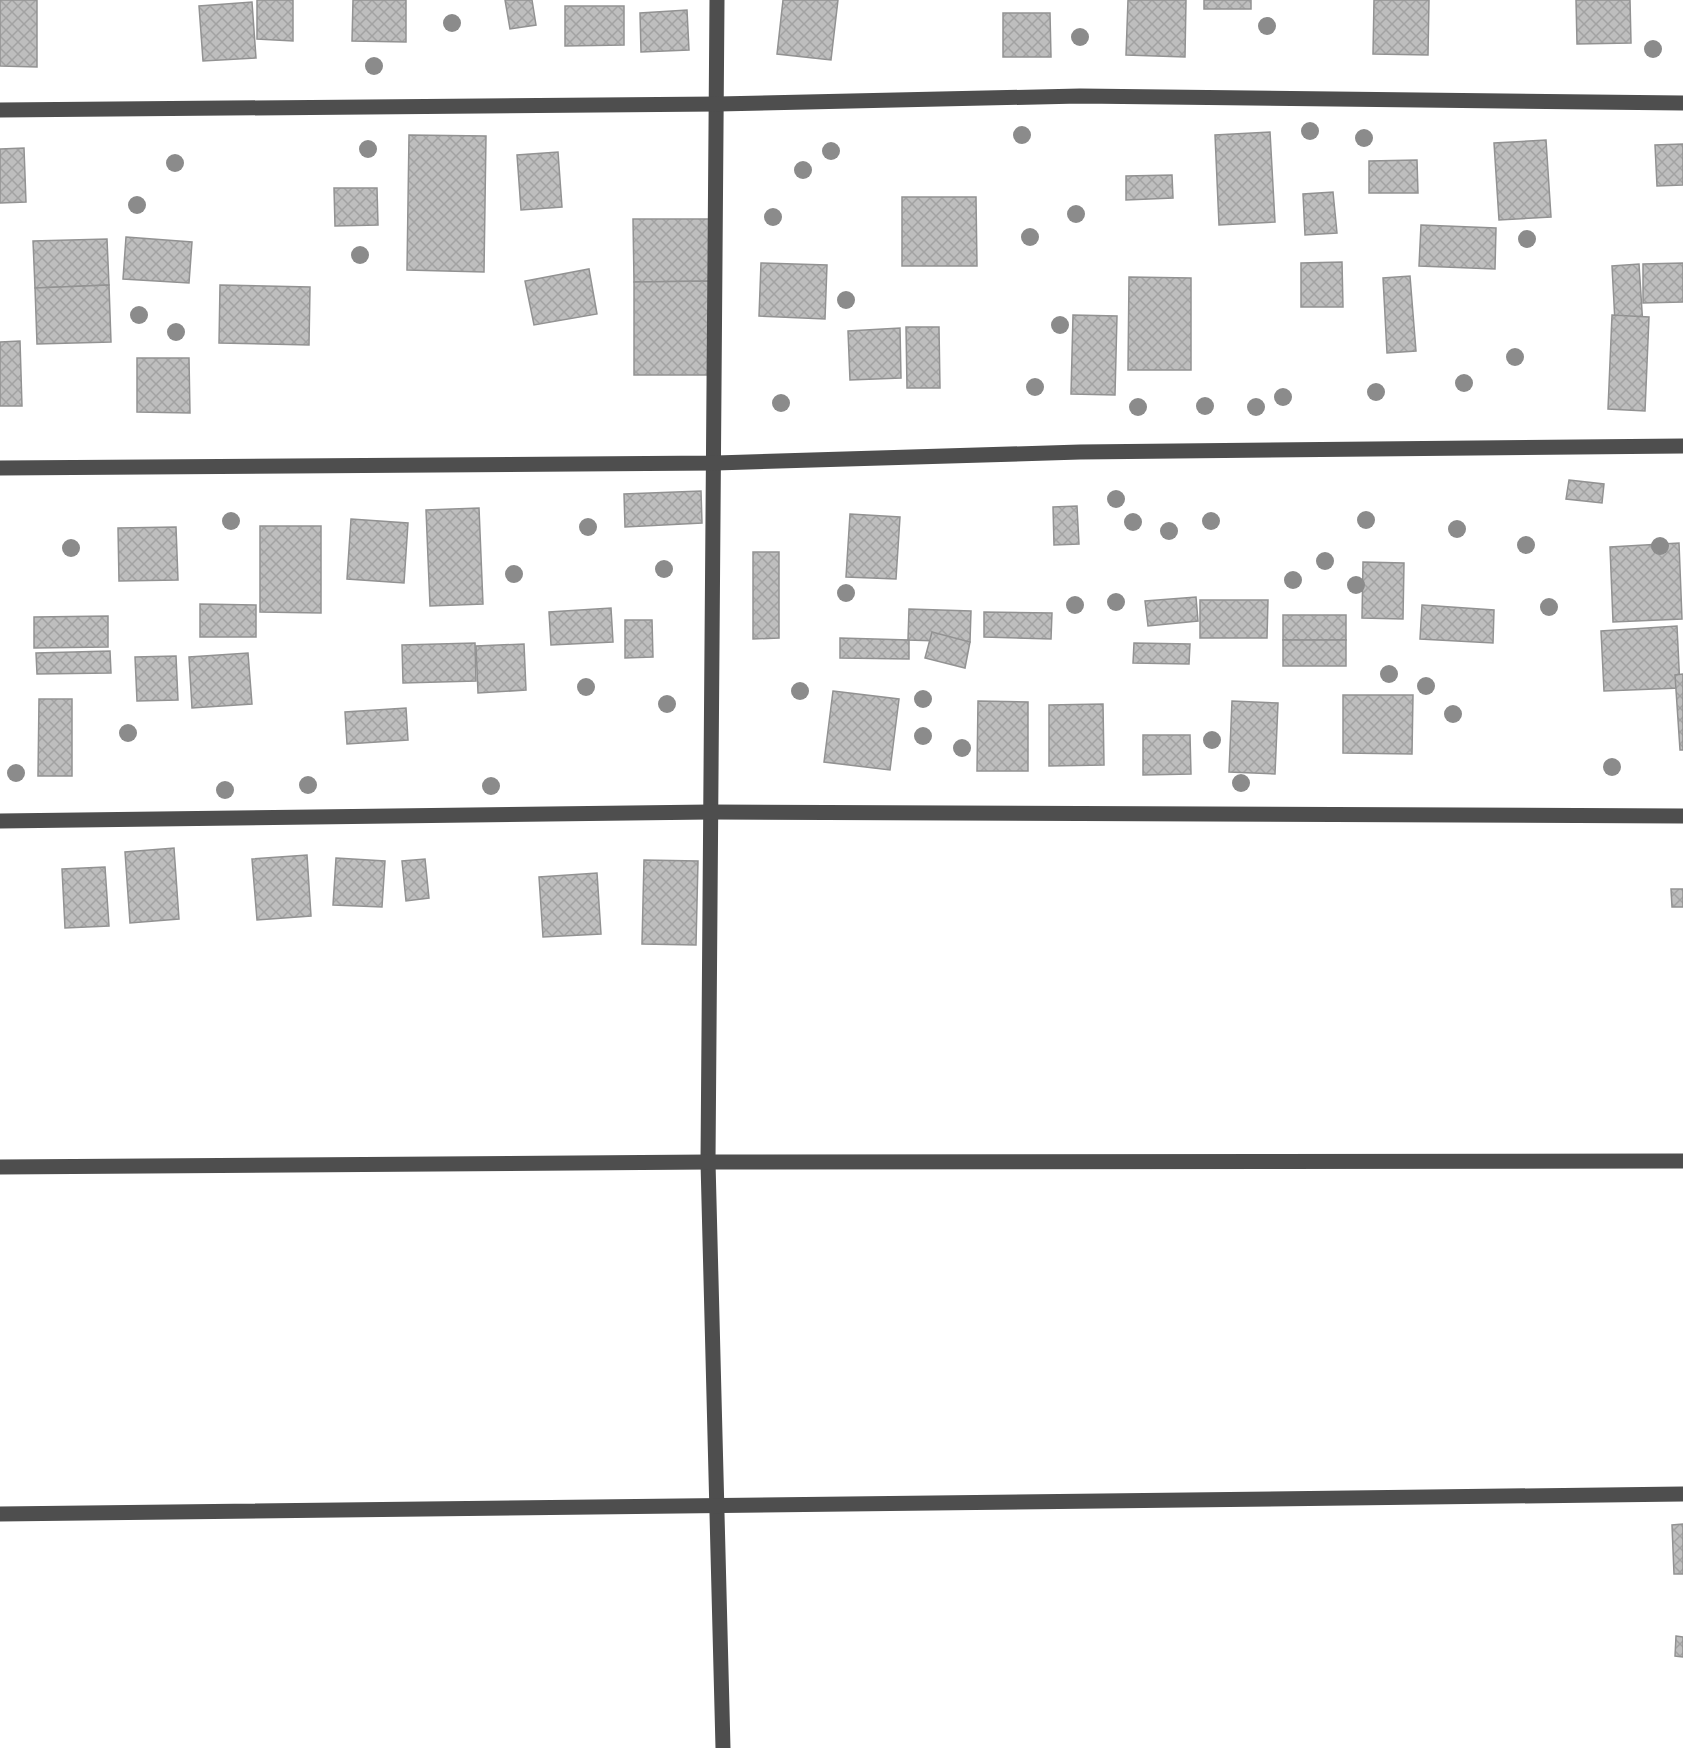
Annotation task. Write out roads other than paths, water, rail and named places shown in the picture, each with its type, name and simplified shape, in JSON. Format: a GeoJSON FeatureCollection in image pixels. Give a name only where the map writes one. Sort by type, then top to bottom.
{"type":"FeatureCollection","features":[{"type":"Feature","properties":{"kind":"street"},"geometry":{"type":"LineString","coordinates":[[717,0],[716,463],[710,812],[708,1162],[723,1748]]}},
{"type":"Feature","properties":{"kind":"street"},"geometry":{"type":"LineString","coordinates":[[0,110],[718,104],[1080,96],[1683,103]]}},
{"type":"Feature","properties":{"kind":"street"},"geometry":{"type":"LineString","coordinates":[[0,468],[716,463],[1080,452],[1683,447]]}},
{"type":"Feature","properties":{"kind":"street"},"geometry":{"type":"LineString","coordinates":[[0,821],[710,812],[1683,816]]}},
{"type":"Feature","properties":{"kind":"street"},"geometry":{"type":"LineString","coordinates":[[0,1167],[708,1162],[1683,1161]]}},
{"type":"Feature","properties":{"kind":"street"},"geometry":{"type":"LineString","coordinates":[[0,1514],[1683,1494]]}}]}
